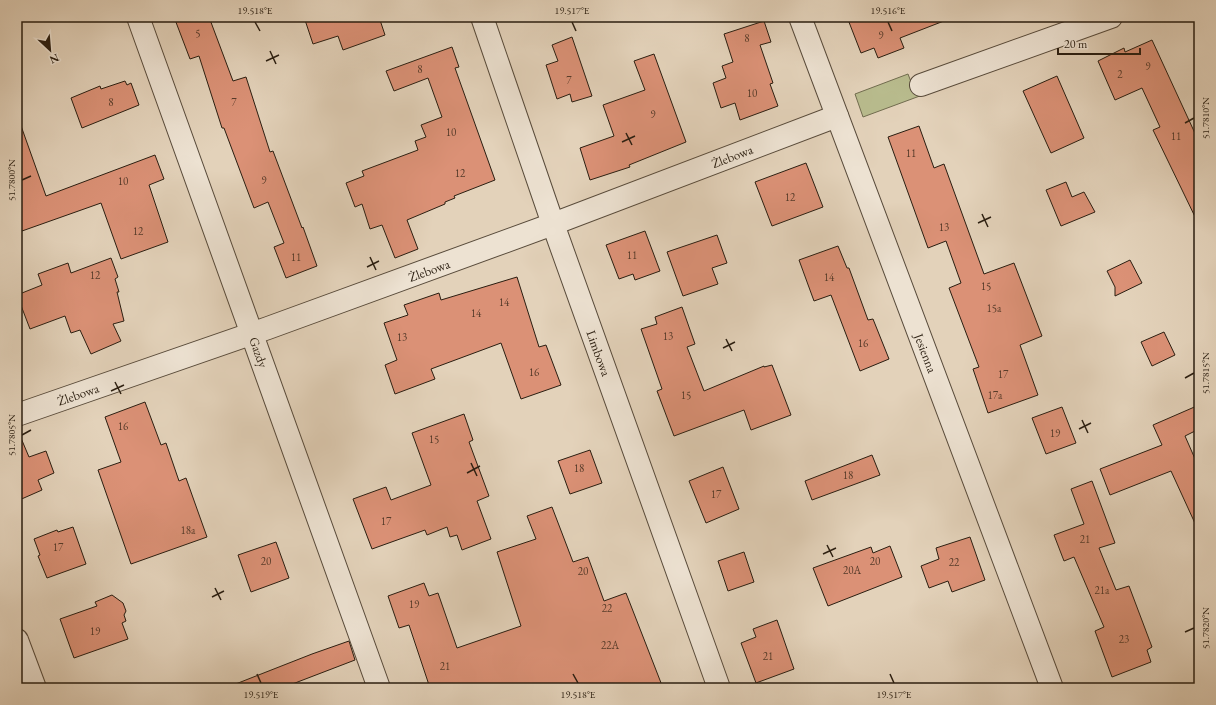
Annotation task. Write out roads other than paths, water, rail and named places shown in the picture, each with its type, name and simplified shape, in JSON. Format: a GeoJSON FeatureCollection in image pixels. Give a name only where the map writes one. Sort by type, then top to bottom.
{"type":"FeatureCollection","features":[{"type":"Feature","properties":{"kind":"street","name":"Gazdy"},"geometry":{"type":"LineString","coordinates":[[138,17],[379,688]]}},
{"type":"Feature","properties":{"kind":"street","name":"Limbowa"},"geometry":{"type":"LineString","coordinates":[[482,17],[553,224],[719,688]]}},
{"type":"Feature","properties":{"kind":"street","name":"Jesienna"},"geometry":{"type":"LineString","coordinates":[[800,17],[1052,688]]}},
{"type":"Feature","properties":{"kind":"street"},"geometry":{"type":"LineString","coordinates":[[921,85],[1111,17]]}},
{"type":"Feature","properties":{"kind":"street","name":"Żlebowa"},"geometry":{"type":"LineString","coordinates":[[17,415],[252,334],[553,224],[837,116]]}},
{"type":"Feature","properties":{"kind":"street"},"geometry":{"type":"LineString","coordinates":[[17,640],[35,688]]}}]}
